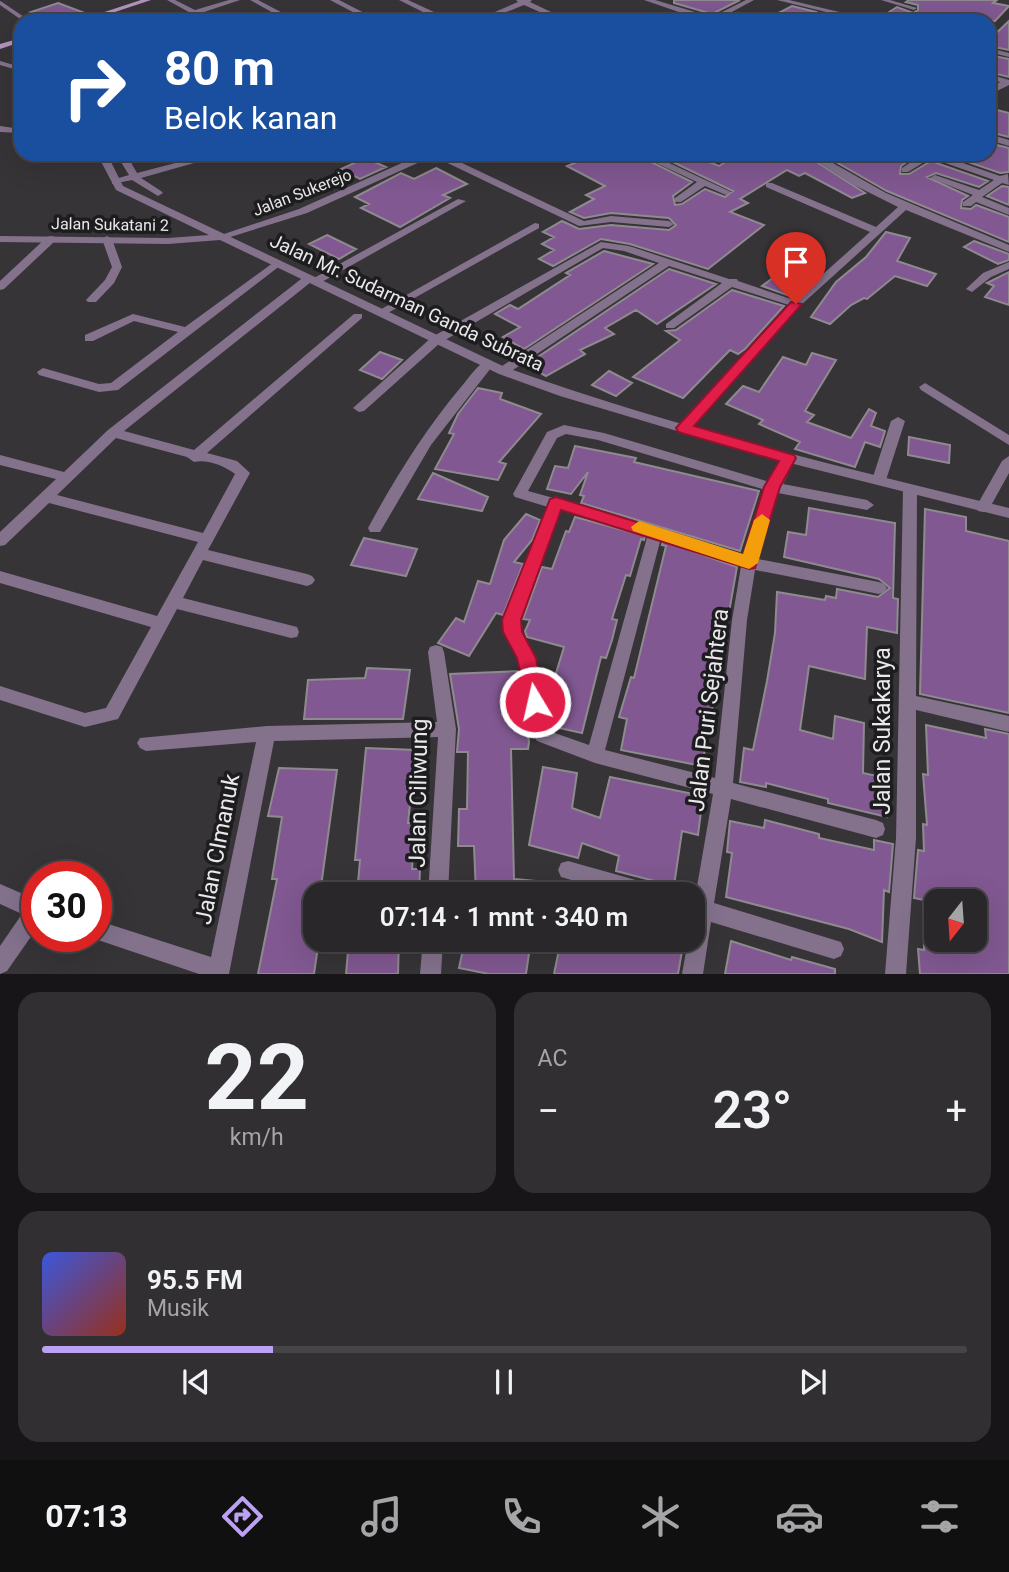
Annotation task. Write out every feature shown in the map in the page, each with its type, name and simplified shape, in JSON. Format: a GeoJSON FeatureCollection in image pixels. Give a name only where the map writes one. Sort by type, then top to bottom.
{"type":"FeatureCollection","features":[{"type":"Feature","properties":{"kind":"main road"},"geometry":{"type":"LineString","coordinates":[[103,14],[148,0]]}},
{"type":"Feature","properties":{"kind":"street"},"geometry":{"type":"LineString","coordinates":[[170,0],[199,14]]}},
{"type":"Feature","properties":{"kind":"street"},"geometry":{"type":"LineString","coordinates":[[196,12],[237,0]]}},
{"type":"Feature","properties":{"kind":"street"},"geometry":{"type":"LineString","coordinates":[[253,0],[280,14]]}},
{"type":"Feature","properties":{"kind":"street"},"geometry":{"type":"LineString","coordinates":[[333,0],[362,14]]}},
{"type":"Feature","properties":{"kind":"street"},"geometry":{"type":"LineString","coordinates":[[402,0],[430,12]]}},
{"type":"Feature","properties":{"kind":"street"},"geometry":{"type":"LineString","coordinates":[[647,0],[695,14]]}},
{"type":"Feature","properties":{"kind":"street"},"geometry":{"type":"LineString","coordinates":[[722,14],[751,0]]}},
{"type":"Feature","properties":{"kind":"street"},"geometry":{"type":"LineString","coordinates":[[780,0],[842,14]]}},
{"type":"Feature","properties":{"kind":"street"},"geometry":{"type":"LineString","coordinates":[[493,14],[524,1],[551,14]]}},
{"type":"Feature","properties":{"kind":"street"},"geometry":{"type":"LineString","coordinates":[[106,161],[115,182],[196,161]]}},
{"type":"Feature","properties":{"kind":"street"},"geometry":{"type":"LineString","coordinates":[[125,161],[135,178],[158,193]]}},
{"type":"Feature","properties":{"kind":"street","name":"Jalan Sukerejo"},"geometry":{"type":"LineString","coordinates":[[220,237],[312,207],[414,161]]}},
{"type":"Feature","properties":{"kind":"street"},"geometry":{"type":"LineString","coordinates":[[450,161],[583,225],[611,219],[669,224]]}},
{"type":"Feature","properties":{"kind":"street"},"geometry":{"type":"LineString","coordinates":[[658,161],[726,192]]}},
{"type":"Feature","properties":{"kind":"street"},"geometry":{"type":"LineString","coordinates":[[822,161],[846,177],[905,206],[1009,249]]}},
{"type":"Feature","properties":{"kind":"street"},"geometry":{"type":"LineString","coordinates":[[905,170],[918,161]]}},
{"type":"Feature","properties":{"kind":"street"},"geometry":{"type":"LineString","coordinates":[[951,161],[1006,178]]}},
{"type":"Feature","properties":{"kind":"street"},"geometry":{"type":"LineString","coordinates":[[935,178],[974,199],[1009,212]]}},
{"type":"Feature","properties":{"kind":"street"},"geometry":{"type":"LineString","coordinates":[[974,199],[1006,178]]}},
{"type":"Feature","properties":{"kind":"street","name":"Jalan Mr. Sudarman Ganda Subrata"},"geometry":{"type":"LineString","coordinates":[[115,182],[119,188],[149,204],[503,371],[569,395],[789,458],[1009,513]]}},
{"type":"Feature","properties":{"kind":"street"},"geometry":{"type":"LineString","coordinates":[[678,200],[704,182]]}},
{"type":"Feature","properties":{"kind":"street"},"geometry":{"type":"LineString","coordinates":[[769,184],[875,230]]}},
{"type":"Feature","properties":{"kind":"street"},"geometry":{"type":"LineString","coordinates":[[0,541],[113,433],[312,280],[460,201]]}},
{"type":"Feature","properties":{"kind":"street"},"geometry":{"type":"LineString","coordinates":[[684,428],[796,304],[875,230],[905,206]]}},
{"type":"Feature","properties":{"kind":"street"},"geometry":{"type":"LineString","coordinates":[[382,312],[535,226]]}},
{"type":"Feature","properties":{"kind":"street","name":"Jalan Sukatani 2"},"geometry":{"type":"LineString","coordinates":[[0,239],[168,241],[220,237]]}},
{"type":"Feature","properties":{"kind":"street"},"geometry":{"type":"LineString","coordinates":[[0,288],[51,239]]}},
{"type":"Feature","properties":{"kind":"street"},"geometry":{"type":"LineString","coordinates":[[92,300],[110,281],[117,267],[107,239]]}},
{"type":"Feature","properties":{"kind":"street"},"geometry":{"type":"LineString","coordinates":[[359,408],[436,340],[601,245],[616,245],[733,281],[796,304]]}},
{"type":"Feature","properties":{"kind":"street"},"geometry":{"type":"LineString","coordinates":[[503,371],[667,261]]}},
{"type":"Feature","properties":{"kind":"street"},"geometry":{"type":"LineString","coordinates":[[43,372],[109,388],[277,263]]}},
{"type":"Feature","properties":{"kind":"street"},"geometry":{"type":"LineString","coordinates":[[972,289],[987,275],[1009,265]]}},
{"type":"Feature","properties":{"kind":"street"},"geometry":{"type":"LineString","coordinates":[[670,326],[733,281]]}},
{"type":"Feature","properties":{"kind":"street"},"geometry":{"type":"LineString","coordinates":[[194,457],[358,316]]}},
{"type":"Feature","properties":{"kind":"street"},"geometry":{"type":"LineString","coordinates":[[89,338],[133,317],[187,331]]}},
{"type":"Feature","properties":{"kind":"street"},"geometry":{"type":"LineString","coordinates":[[375,527],[398,483],[426,439],[451,404],[488,364]]}},
{"type":"Feature","properties":{"kind":"street"},"geometry":{"type":"LineString","coordinates":[[925,387],[1009,441]]}},
{"type":"Feature","properties":{"kind":"street"},"geometry":{"type":"LineString","coordinates":[[879,480],[898,421]]}},
{"type":"Feature","properties":{"kind":"street"},"geometry":{"type":"LineString","coordinates":[[867,505],[772,487],[599,436],[564,429],[552,435],[520,494],[656,531],[749,563],[879,588]]}},
{"type":"Feature","properties":{"kind":"street"},"geometry":{"type":"LineString","coordinates":[[0,693],[85,720],[106,717],[118,709],[243,473],[232,464],[194,457],[113,433]]}},
{"type":"Feature","properties":{"kind":"street","name":"Jalan Puri Sejahtera"},"geometry":{"type":"LineString","coordinates":[[704,882],[723,789],[733,680],[749,563],[772,487],[789,458]]}},
{"type":"Feature","properties":{"kind":"street"},"geometry":{"type":"LineString","coordinates":[[0,460],[67,477]]}},
{"type":"Feature","properties":{"kind":"street"},"geometry":{"type":"LineString","coordinates":[[983,507],[1009,461]]}},
{"type":"Feature","properties":{"kind":"street","name":"Jalan Sukakarya"},"geometry":{"type":"LineString","coordinates":[[895,974],[906,838],[910,489]]}},
{"type":"Feature","properties":{"kind":"street"},"geometry":{"type":"LineString","coordinates":[[46,497],[207,540]]}},
{"type":"Feature","properties":{"kind":"street"},"geometry":{"type":"LineString","coordinates":[[556,503],[511,625],[529,670],[540,732],[548,739],[595,755],[876,830]]}},
{"type":"Feature","properties":{"kind":"street"},"geometry":{"type":"LineString","coordinates":[[595,755],[656,531]]}},
{"type":"Feature","properties":{"kind":"street"},"geometry":{"type":"LineString","coordinates":[[200,554],[307,580]]}},
{"type":"Feature","properties":{"kind":"street"},"geometry":{"type":"LineString","coordinates":[[0,577],[161,624]]}},
{"type":"Feature","properties":{"kind":"street"},"geometry":{"type":"LineString","coordinates":[[174,602],[291,632]]}},
{"type":"Feature","properties":{"kind":"street","name":"Jalan Ciliwung"},"geometry":{"type":"LineString","coordinates":[[436,652],[447,729],[439,882]]}},
{"type":"Feature","properties":{"kind":"street"},"geometry":{"type":"LineString","coordinates":[[907,701],[1009,723]]}},
{"type":"Feature","properties":{"kind":"street"},"geometry":{"type":"LineString","coordinates":[[146,743],[267,734],[447,729]]}},
{"type":"Feature","properties":{"kind":"street","name":"Jalan CImanuk"},"geometry":{"type":"LineString","coordinates":[[219,972],[267,734]]}},
{"type":"Feature","properties":{"kind":"street"},"geometry":{"type":"LineString","coordinates":[[568,870],[609,882]]}},
{"type":"Feature","properties":{"kind":"street"},"geometry":{"type":"LineString","coordinates":[[0,894],[21,903]]}},
{"type":"Feature","properties":{"kind":"street"},"geometry":{"type":"LineString","coordinates":[[705,911],[834,949]]}},
{"type":"Feature","properties":{"kind":"street"},"geometry":{"type":"LineString","coordinates":[[0,964],[21,933]]}},
{"type":"Feature","properties":{"kind":"street"},"geometry":{"type":"LineString","coordinates":[[112,935],[219,972]]}},
{"type":"Feature","properties":{"kind":"street"},"geometry":{"type":"LineString","coordinates":[[430,974],[432,952]]}},
{"type":"Feature","properties":{"kind":"street","name":"Jalan Puri Sejahtera"},"geometry":{"type":"LineString","coordinates":[[692,974],[694,952]]}},
{"type":"Feature","properties":{"kind":"lane"},"geometry":{"type":"LineString","coordinates":[[884,0],[914,8]]}},
{"type":"Feature","properties":{"kind":"lane"},"geometry":{"type":"LineString","coordinates":[[0,3],[16,14]]}},
{"type":"Feature","properties":{"kind":"building"},"geometry":{"type":"Polygon","coordinates":[[[674,0],[740,0],[712,14],[674,3],[674,0]]]}},
{"type":"Feature","properties":{"kind":"building"},"geometry":{"type":"Polygon","coordinates":[[[997,0],[993,3],[1009,6],[996,20],[996,14],[886,14],[897,7],[913,13],[918,10],[918,5],[906,2],[997,0]]]}},
{"type":"Feature","properties":{"kind":"building"},"geometry":{"type":"Polygon","coordinates":[[[58,3],[85,13],[37,14],[31,12],[58,3]]]}},
{"type":"Feature","properties":{"kind":"building"},"geometry":{"type":"Polygon","coordinates":[[[792,6],[816,12],[814,14],[777,14],[792,6]]]}},
{"type":"Feature","properties":{"kind":"building"},"geometry":{"type":"Polygon","coordinates":[[[1009,21],[1009,50],[996,47],[996,33],[1009,21]]]}},
{"type":"Feature","properties":{"kind":"building"},"geometry":{"type":"Polygon","coordinates":[[[996,56],[1009,59],[1009,77],[996,74],[996,56]]]}},
{"type":"Feature","properties":{"kind":"building"},"geometry":{"type":"Polygon","coordinates":[[[996,110],[1009,113],[1009,137],[996,134],[996,110]]]}},
{"type":"Feature","properties":{"kind":"building"},"geometry":{"type":"Polygon","coordinates":[[[996,145],[1009,148],[1009,172],[1000,173],[965,161],[996,161],[996,145]]]}},
{"type":"Feature","properties":{"kind":"building"},"geometry":{"type":"Polygon","coordinates":[[[358,161],[372,161],[386,167],[360,179],[341,169],[358,161]]]}},
{"type":"Feature","properties":{"kind":"building"},"geometry":{"type":"Polygon","coordinates":[[[580,161],[649,161],[692,182],[673,196],[675,205],[682,204],[705,189],[725,197],[733,191],[671,161],[706,161],[719,166],[727,161],[815,161],[865,193],[852,198],[805,173],[799,176],[787,170],[740,199],[748,203],[730,212],[764,225],[708,269],[630,244],[601,239],[553,266],[539,259],[554,250],[542,244],[554,237],[543,232],[562,221],[579,229],[611,225],[669,230],[676,225],[669,218],[611,213],[584,218],[570,212],[594,199],[586,195],[605,186],[567,166],[580,161]]]}},
{"type":"Feature","properties":{"kind":"building"},"geometry":{"type":"Polygon","coordinates":[[[834,161],[908,161],[901,166],[900,174],[909,174],[931,161],[988,181],[979,187],[936,173],[927,177],[968,196],[962,200],[961,208],[971,209],[976,205],[1009,217],[1009,242],[887,191],[834,161]]]}},
{"type":"Feature","properties":{"kind":"building"},"geometry":{"type":"Polygon","coordinates":[[[436,168],[467,184],[443,195],[450,198],[400,227],[361,208],[369,204],[355,197],[401,173],[414,179],[436,168]]]}},
{"type":"Feature","properties":{"kind":"building"},"geometry":{"type":"Polygon","coordinates":[[[1002,186],[1009,187],[1009,205],[987,196],[1002,186]]]}},
{"type":"Feature","properties":{"kind":"building"},"geometry":{"type":"Polygon","coordinates":[[[886,232],[910,238],[897,261],[936,274],[927,286],[895,276],[867,299],[851,305],[830,324],[811,317],[836,282],[866,257],[886,232]]]}},
{"type":"Feature","properties":{"kind":"building"},"geometry":{"type":"Polygon","coordinates":[[[327,235],[356,249],[339,259],[309,244],[327,235]]]}},
{"type":"Feature","properties":{"kind":"building"},"geometry":{"type":"Polygon","coordinates":[[[974,241],[1009,254],[1009,260],[998,264],[964,247],[974,241]]]}},
{"type":"Feature","properties":{"kind":"building"},"geometry":{"type":"Polygon","coordinates":[[[604,251],[653,264],[524,349],[503,337],[520,327],[495,314],[510,305],[518,309],[570,275],[566,273],[604,251]]]}},
{"type":"Feature","properties":{"kind":"building"},"geometry":{"type":"Polygon","coordinates":[[[792,264],[818,275],[793,297],[762,286],[792,264]]]}},
{"type":"Feature","properties":{"kind":"building"},"geometry":{"type":"Polygon","coordinates":[[[669,269],[716,284],[657,324],[636,310],[605,328],[614,334],[580,350],[585,354],[546,376],[526,365],[669,269]]]}},
{"type":"Feature","properties":{"kind":"building"},"geometry":{"type":"Polygon","coordinates":[[[1009,272],[1009,305],[985,297],[994,286],[987,283],[1009,272]]]}},
{"type":"Feature","properties":{"kind":"building"},"geometry":{"type":"Polygon","coordinates":[[[732,290],[784,306],[745,349],[738,354],[730,350],[683,398],[633,377],[680,340],[666,331],[676,330],[732,290]]]}},
{"type":"Feature","properties":{"kind":"building"},"geometry":{"type":"Polygon","coordinates":[[[380,352],[402,360],[382,379],[360,370],[380,352]]]}},
{"type":"Feature","properties":{"kind":"building"},"geometry":{"type":"Polygon","coordinates":[[[812,353],[836,360],[805,411],[814,415],[807,422],[851,438],[869,409],[876,413],[871,426],[885,431],[880,447],[865,442],[855,467],[795,449],[800,442],[759,424],[763,420],[726,404],[743,386],[759,392],[783,357],[806,365],[812,353]]]}},
{"type":"Feature","properties":{"kind":"building"},"geometry":{"type":"Polygon","coordinates":[[[609,371],[632,383],[616,396],[592,385],[609,371]]]}},
{"type":"Feature","properties":{"kind":"building"},"geometry":{"type":"Polygon","coordinates":[[[478,388],[502,393],[500,399],[541,414],[499,462],[506,464],[498,480],[435,469],[454,434],[449,433],[458,414],[478,388]]]}},
{"type":"Feature","properties":{"kind":"building"},"geometry":{"type":"Polygon","coordinates":[[[909,437],[950,445],[949,463],[908,455],[909,437]]]}},
{"type":"Feature","properties":{"kind":"building"},"geometry":{"type":"Polygon","coordinates":[[[575,446],[636,458],[634,462],[759,491],[740,551],[581,503],[584,496],[580,495],[588,472],[571,494],[547,489],[555,466],[568,468],[575,446]]]}},
{"type":"Feature","properties":{"kind":"building"},"geometry":{"type":"Polygon","coordinates":[[[433,473],[488,497],[482,511],[418,499],[433,473]]]}},
{"type":"Feature","properties":{"kind":"building"},"geometry":{"type":"Polygon","coordinates":[[[809,508],[895,523],[893,598],[898,599],[897,633],[867,627],[865,679],[809,666],[800,730],[833,739],[835,716],[864,723],[863,773],[886,778],[887,817],[828,803],[828,799],[766,783],[766,787],[740,782],[744,748],[753,750],[767,681],[775,633],[777,592],[825,600],[826,596],[836,598],[837,589],[878,597],[890,588],[879,579],[784,557],[788,532],[806,535],[809,508]]]}},
{"type":"Feature","properties":{"kind":"building"},"geometry":{"type":"Polygon","coordinates":[[[925,509],[966,517],[966,531],[1009,541],[1009,713],[920,694],[925,509]]]}},
{"type":"Feature","properties":{"kind":"building"},"geometry":{"type":"Polygon","coordinates":[[[526,514],[540,520],[532,540],[514,562],[523,564],[503,615],[496,613],[469,656],[438,643],[456,618],[464,622],[478,581],[490,584],[504,540],[526,514]]]}},
{"type":"Feature","properties":{"kind":"building"},"geometry":{"type":"Polygon","coordinates":[[[575,517],[645,536],[644,540],[641,539],[630,576],[626,575],[612,619],[617,620],[612,640],[606,658],[601,657],[582,733],[550,726],[545,709],[564,647],[527,637],[525,631],[530,620],[523,619],[542,567],[552,569],[566,531],[569,532],[575,517]]]}},
{"type":"Feature","properties":{"kind":"building"},"geometry":{"type":"Polygon","coordinates":[[[364,538],[417,549],[406,576],[351,565],[364,538]]]}},
{"type":"Feature","properties":{"kind":"building"},"geometry":{"type":"Polygon","coordinates":[[[663,541],[737,567],[702,766],[621,750],[627,719],[619,717],[631,677],[634,678],[666,546],[662,545],[663,541]]]}},
{"type":"Feature","properties":{"kind":"building"},"geometry":{"type":"Polygon","coordinates":[[[367,668],[410,670],[403,719],[304,719],[308,680],[365,678],[367,668]]]}},
{"type":"Feature","properties":{"kind":"building"},"geometry":{"type":"Polygon","coordinates":[[[519,671],[529,742],[528,749],[511,749],[514,879],[546,882],[476,882],[474,846],[458,846],[459,809],[467,809],[468,752],[457,752],[459,729],[450,674],[519,671]]]}},
{"type":"Feature","properties":{"kind":"building"},"geometry":{"type":"Polygon","coordinates":[[[926,725],[986,738],[985,729],[1009,734],[1009,974],[920,974],[918,949],[924,952],[987,952],[987,889],[924,889],[924,900],[914,898],[918,850],[924,851],[923,824],[927,825],[923,774],[928,775],[926,725]]]}},
{"type":"Feature","properties":{"kind":"building"},"geometry":{"type":"Polygon","coordinates":[[[366,748],[416,750],[408,823],[415,823],[412,869],[420,869],[419,882],[358,882],[360,860],[355,860],[366,748]]]}},
{"type":"Feature","properties":{"kind":"building"},"geometry":{"type":"Polygon","coordinates":[[[543,767],[577,773],[572,808],[600,818],[610,777],[703,796],[698,835],[682,831],[675,882],[659,882],[616,871],[619,856],[582,843],[578,858],[529,845],[543,767]]]}},
{"type":"Feature","properties":{"kind":"building"},"geometry":{"type":"Polygon","coordinates":[[[279,768],[337,770],[322,882],[303,882],[303,952],[317,952],[314,974],[258,974],[277,879],[272,879],[282,817],[268,816],[279,768]]]}},
{"type":"Feature","properties":{"kind":"building"},"geometry":{"type":"Polygon","coordinates":[[[765,820],[819,834],[819,838],[874,850],[874,840],[893,844],[889,892],[884,890],[882,942],[849,929],[726,897],[732,853],[727,852],[730,821],[764,828],[765,820]]]}},
{"type":"Feature","properties":{"kind":"building"},"geometry":{"type":"Polygon","coordinates":[[[731,941],[791,960],[792,957],[835,969],[835,974],[725,974],[731,941]]]}},
{"type":"Feature","properties":{"kind":"building"},"geometry":{"type":"Polygon","coordinates":[[[348,952],[399,952],[398,974],[346,974],[348,952]]]}},
{"type":"Feature","properties":{"kind":"building"},"geometry":{"type":"Polygon","coordinates":[[[462,952],[529,952],[526,974],[489,974],[459,968],[462,952]]]}},
{"type":"Feature","properties":{"kind":"building"},"geometry":{"type":"Polygon","coordinates":[[[559,952],[682,952],[678,974],[554,974],[559,952]]]}},
{"type":"Feature","properties":{"kind":"slow traffic"},"geometry":{"type":"LineString","coordinates":[[639,527],[749,563],[762,520]]}},
{"type":"Feature","properties":{"kind":"route"},"geometry":{"type":"LineString","coordinates":[[535,702],[526,658],[511,625],[556,503],[656,531],[749,563],[772,487],[789,458],[684,428],[796,304]]}}]}
